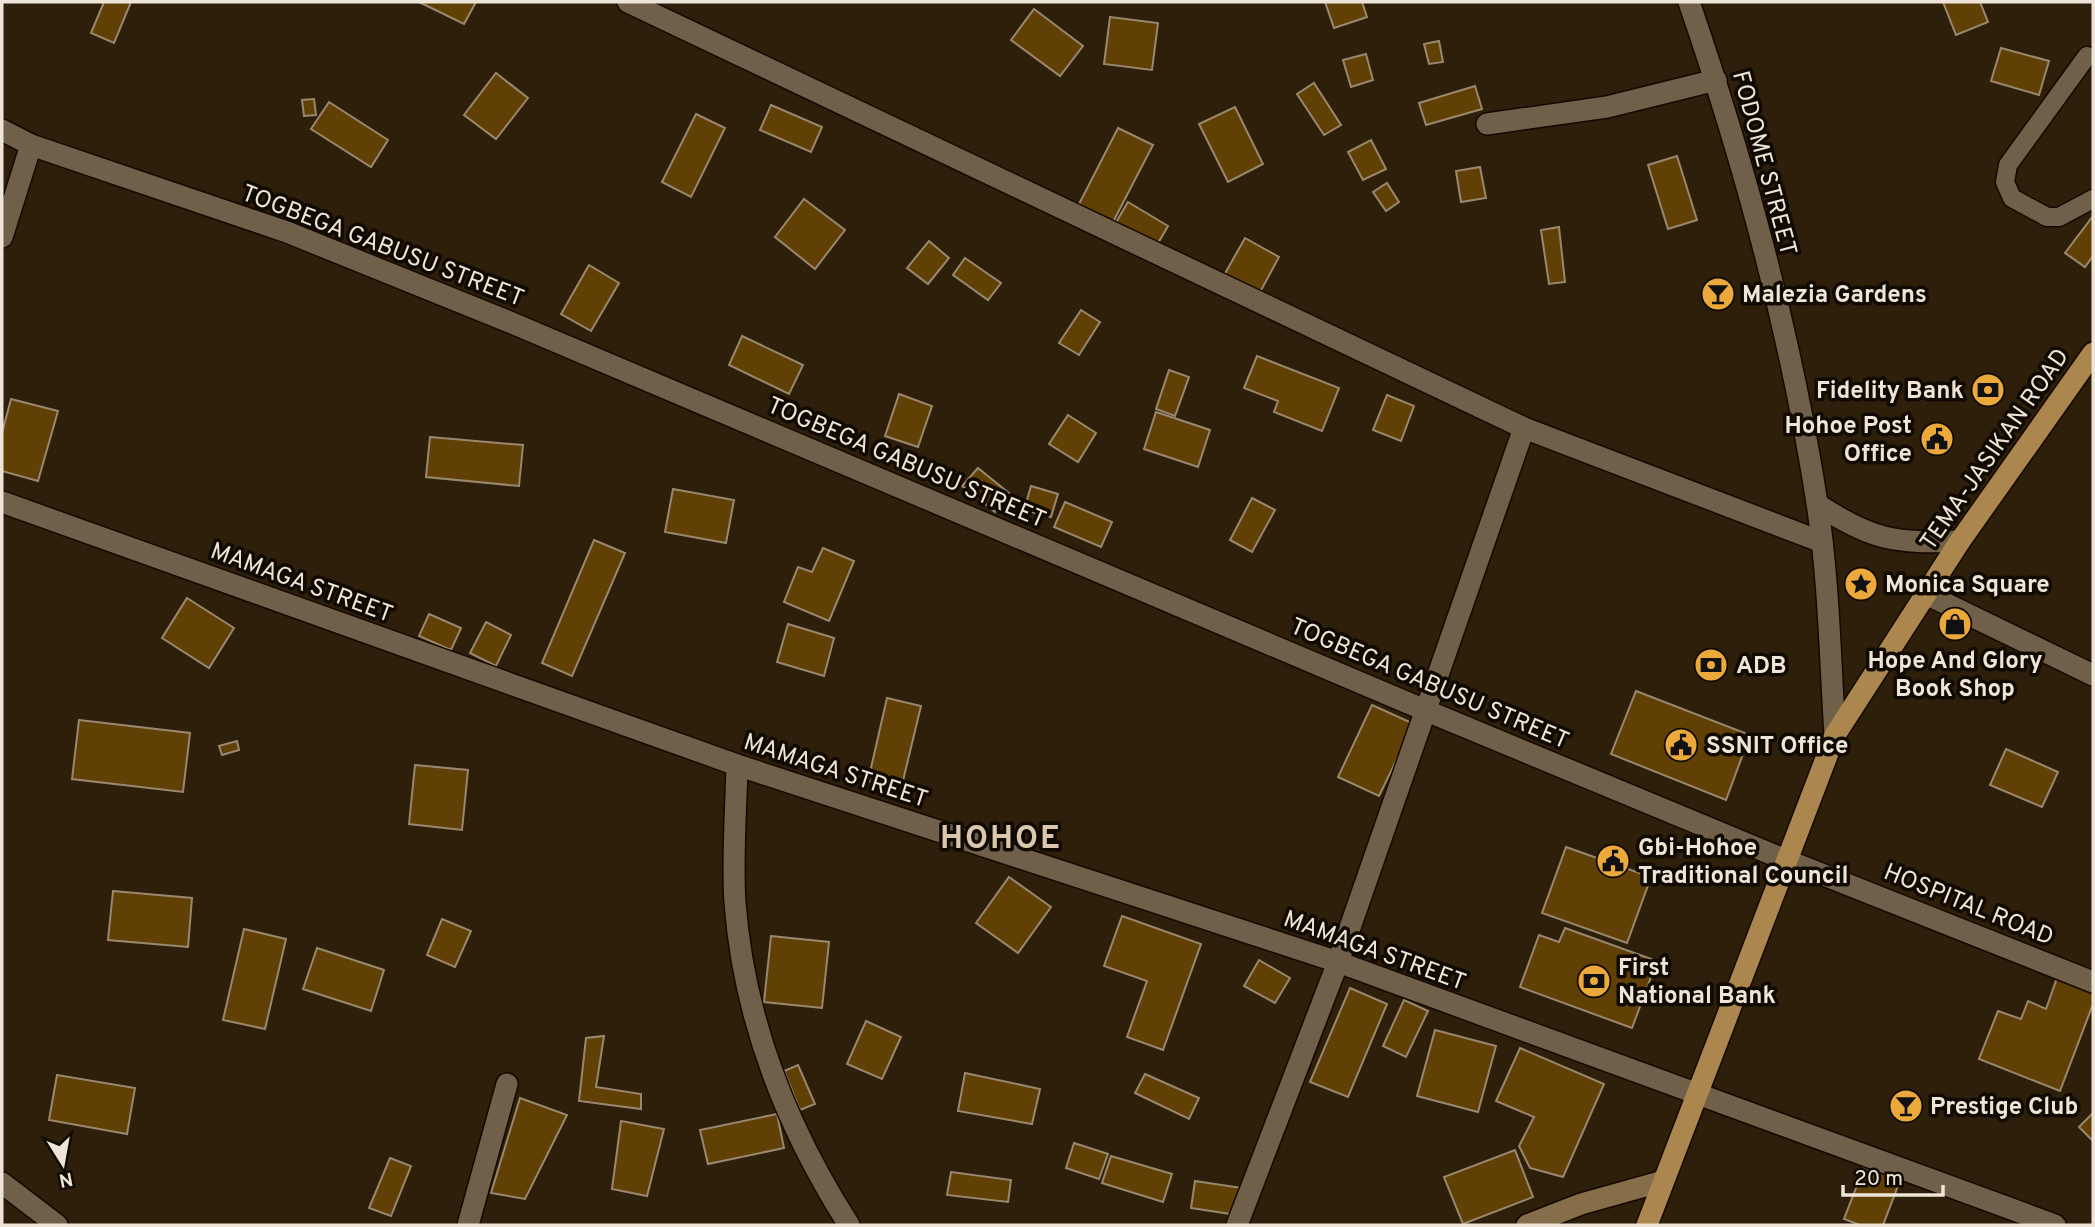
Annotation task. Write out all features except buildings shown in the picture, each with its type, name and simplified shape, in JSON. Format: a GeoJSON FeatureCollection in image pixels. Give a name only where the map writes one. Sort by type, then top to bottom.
{"type":"FeatureCollection","features":[{"type":"Feature","properties":{"kind":"highway","name":"TEMA-JASIKAN ROAD"},"geometry":{"type":"LineString","coordinates":[[1647,1225],[1835,735],[1960,541],[2093,353]]}},
{"type":"Feature","properties":{"kind":"main road"},"geometry":{"type":"LineString","coordinates":[[1527,1225],[1581,1204],[1663,1181]]}},
{"type":"Feature","properties":{"kind":"street"},"geometry":{"type":"LineString","coordinates":[[628,2],[1524,428],[1822,542]]}},
{"type":"Feature","properties":{"kind":"street","name":"FODOME STREET"},"geometry":{"type":"LineString","coordinates":[[1689,2],[1716,80],[1783,331],[1822,542],[1835,735]]}},
{"type":"Feature","properties":{"kind":"street"},"geometry":{"type":"LineString","coordinates":[[1487,124],[1607,107],[1716,80]]}},
{"type":"Feature","properties":{"kind":"street","name":"TOGBEGA GABUSU STREET"},"geometry":{"type":"LineString","coordinates":[[2,130],[31,145],[287,232],[462,303],[1786,860]]}},
{"type":"Feature","properties":{"kind":"street"},"geometry":{"type":"LineString","coordinates":[[2,237],[31,145]]}},
{"type":"Feature","properties":{"kind":"street"},"geometry":{"type":"LineString","coordinates":[[1237,1225],[1338,962],[1524,428]]}},
{"type":"Feature","properties":{"kind":"street","name":"MAMAGA STREET"},"geometry":{"type":"LineString","coordinates":[[2,502],[737,765],[1338,962],[1696,1096],[2055,1225]]}},
{"type":"Feature","properties":{"kind":"street"},"geometry":{"type":"LineString","coordinates":[[1817,504],[1849,525],[1880,538],[1909,543],[1960,541]]}},
{"type":"Feature","properties":{"kind":"street"},"geometry":{"type":"LineString","coordinates":[[1926,594],[2093,675]]}},
{"type":"Feature","properties":{"kind":"street"},"geometry":{"type":"LineString","coordinates":[[737,765],[735,903],[745,971],[761,1037],[786,1111],[820,1180],[849,1225]]}},
{"type":"Feature","properties":{"kind":"street","name":"HOSPITAL ROAD"},"geometry":{"type":"LineString","coordinates":[[1786,860],[2093,982]]}},
{"type":"Feature","properties":{"kind":"street"},"geometry":{"type":"LineString","coordinates":[[468,1225],[508,1084]]}},
{"type":"Feature","properties":{"kind":"street"},"geometry":{"type":"LineString","coordinates":[[2,1183],[57,1225]]}},
{"type":"Feature","properties":{"kind":"lane"},"geometry":{"type":"LineString","coordinates":[[2087,57],[2008,165],[2005,183],[2012,198],[2047,217],[2059,217],[2093,199]]}},
{"type":"Feature","properties":{"kind":"place","name":"Malezia Gardens"},"geometry":{"type":"Point","coordinates":[1718,294]}},
{"type":"Feature","properties":{"kind":"place","name":"Fidelity Bank"},"geometry":{"type":"Point","coordinates":[1988,390]}},
{"type":"Feature","properties":{"kind":"place","name":"Hohoe Post Office"},"geometry":{"type":"Point","coordinates":[1937,439]}},
{"type":"Feature","properties":{"kind":"place","name":"Monica Square"},"geometry":{"type":"Point","coordinates":[1861,584]}},
{"type":"Feature","properties":{"kind":"place","name":"Hope And Glory Book Shop"},"geometry":{"type":"Point","coordinates":[1955,624]}},
{"type":"Feature","properties":{"kind":"place","name":"ADB"},"geometry":{"type":"Point","coordinates":[1711,665]}},
{"type":"Feature","properties":{"kind":"place","name":"SSNIT Office"},"geometry":{"type":"Point","coordinates":[1681,745]}},
{"type":"Feature","properties":{"kind":"place","name":"Gbi-Hohoe Traditional Council"},"geometry":{"type":"Point","coordinates":[1613,861]}},
{"type":"Feature","properties":{"kind":"place","name":"First National Bank"},"geometry":{"type":"Point","coordinates":[1594,981]}},
{"type":"Feature","properties":{"kind":"place","name":"Prestige Club"},"geometry":{"type":"Point","coordinates":[1906,1106]}},
{"type":"Feature","properties":{"kind":"district","name":"HOHOE"},"geometry":{"type":"Point","coordinates":[1001,837]}}]}
